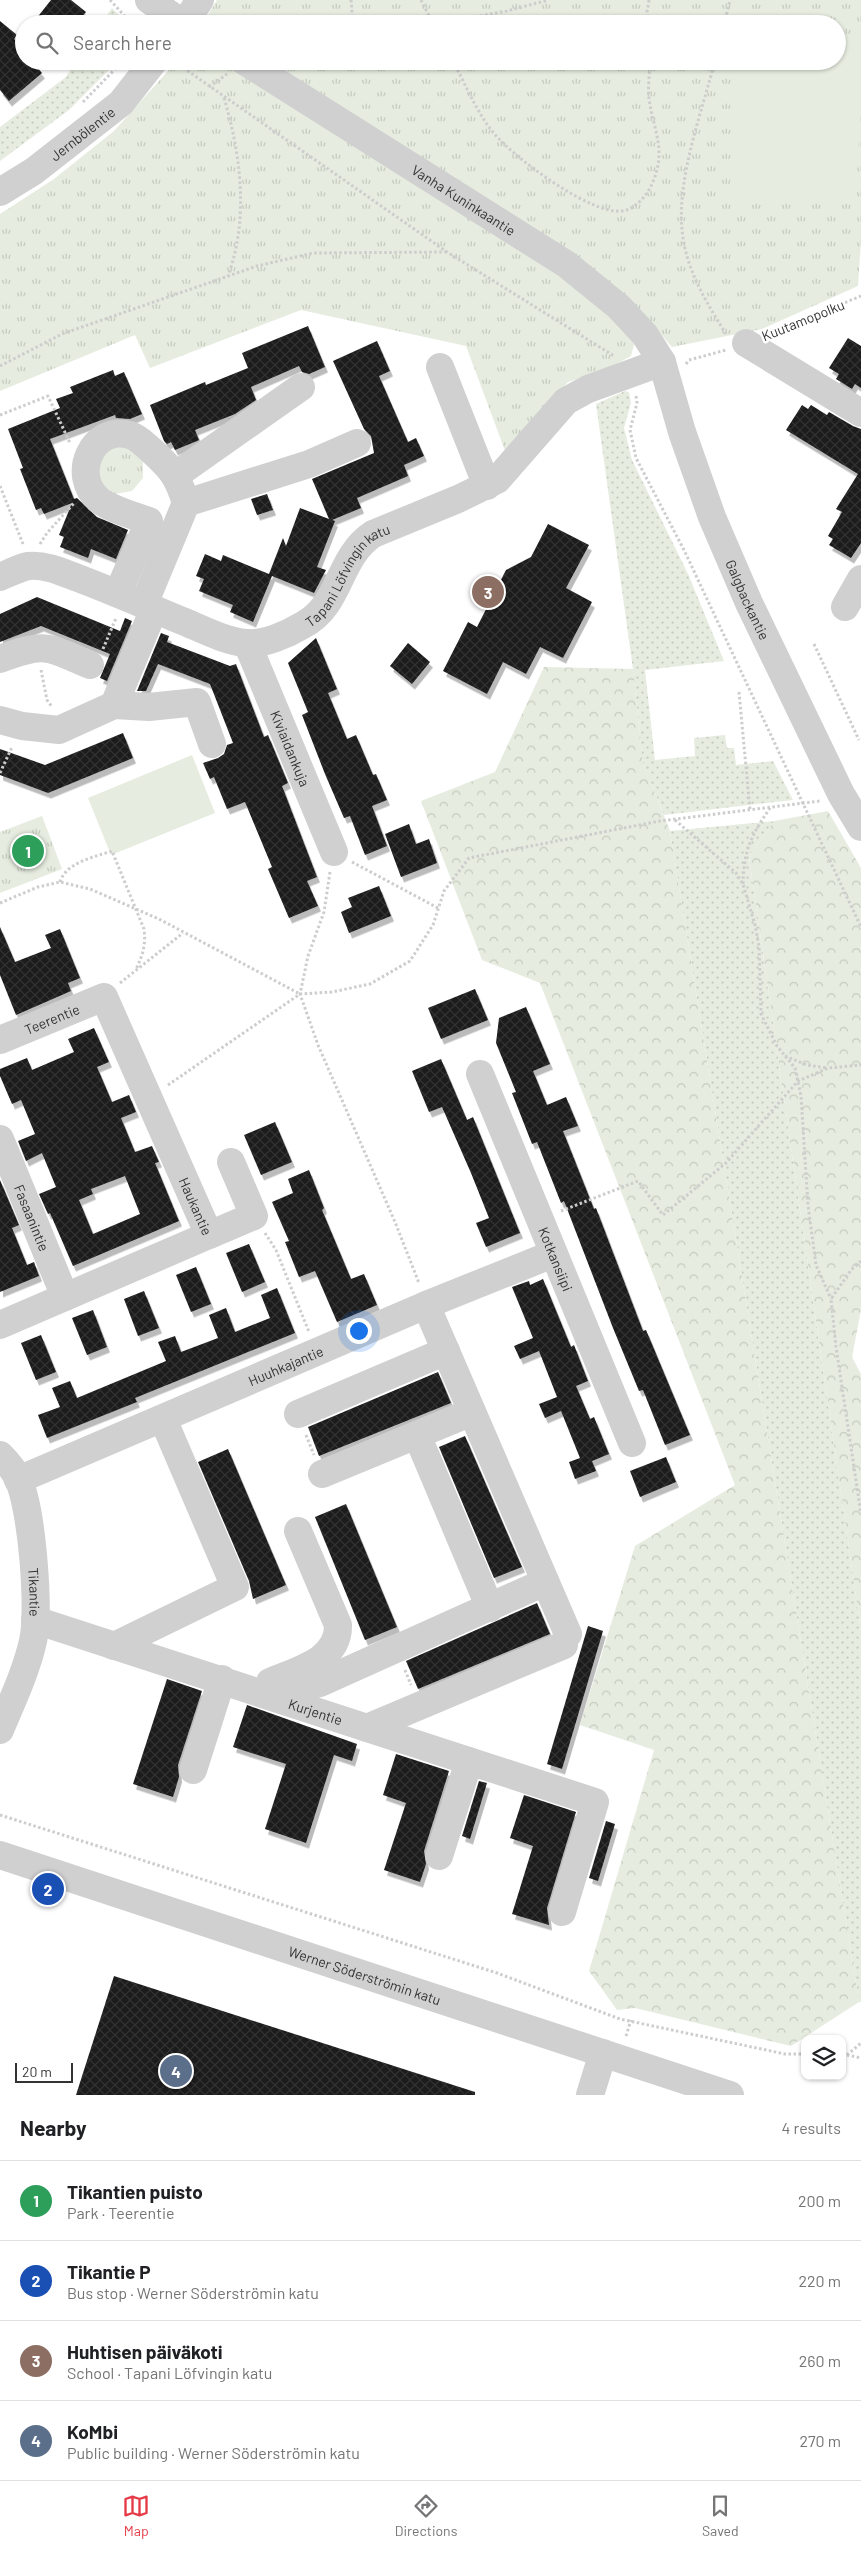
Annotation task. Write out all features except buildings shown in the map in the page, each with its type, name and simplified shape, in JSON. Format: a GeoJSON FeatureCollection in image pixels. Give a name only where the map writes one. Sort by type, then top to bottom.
{"type":"FeatureCollection","features":[{"type":"Feature","properties":{"kind":"street"},"geometry":{"type":"LineString","coordinates":[[149,0],[171,15]]}},
{"type":"Feature","properties":{"kind":"street"},"geometry":{"type":"LineString","coordinates":[[190,15],[200,0]]}},
{"type":"Feature","properties":{"kind":"street","name":"Jernbölentie"},"geometry":{"type":"LineString","coordinates":[[0,192],[34,171],[121,102],[147,70]]}},
{"type":"Feature","properties":{"kind":"street","name":"Vanha Kuninkaantie"},"geometry":{"type":"LineString","coordinates":[[258,70],[566,264],[594,284],[633,321],[664,372]]}},
{"type":"Feature","properties":{"kind":"street"},"geometry":{"type":"LineString","coordinates":[[740,346],[861,413]]}},
{"type":"Feature","properties":{"kind":"street"},"geometry":{"type":"LineString","coordinates":[[440,367],[486,486]]}},
{"type":"Feature","properties":{"kind":"street","name":"Tapani Löfvingin katu"},"geometry":{"type":"LineString","coordinates":[[0,577],[22,568],[34,560],[48,568],[135,601],[220,637],[247,643],[273,638],[314,618],[329,602],[352,554],[361,542],[373,534],[486,486],[504,474],[566,401],[588,389],[627,375],[664,372]]}},
{"type":"Feature","properties":{"kind":"street","name":"Galgbackantie"},"geometry":{"type":"LineString","coordinates":[[664,372],[712,517],[749,604],[839,744],[841,794],[861,827]]}},
{"type":"Feature","properties":{"kind":"street"},"geometry":{"type":"LineString","coordinates":[[176,476],[301,387]]}},
{"type":"Feature","properties":{"kind":"street"},"geometry":{"type":"LineString","coordinates":[[114,705],[149,521],[104,503],[94,495],[88,484],[87,455],[95,444],[104,439],[121,434],[138,439],[176,476],[186,504]]}},
{"type":"Feature","properties":{"kind":"street"},"geometry":{"type":"LineString","coordinates":[[135,601],[186,504],[309,464],[357,443]]}},
{"type":"Feature","properties":{"kind":"street"},"geometry":{"type":"LineString","coordinates":[[845,607],[861,579]]}},
{"type":"Feature","properties":{"kind":"street","name":"Kiviaidankuja"},"geometry":{"type":"LineString","coordinates":[[247,643],[334,852]]}},
{"type":"Feature","properties":{"kind":"street"},"geometry":{"type":"LineString","coordinates":[[0,659],[31,647],[57,650],[90,665]]}},
{"type":"Feature","properties":{"kind":"street"},"geometry":{"type":"LineString","coordinates":[[11,723],[59,730],[114,705],[149,707],[197,702],[212,744]]}},
{"type":"Feature","properties":{"kind":"street","name":"Teerentie"},"geometry":{"type":"LineString","coordinates":[[0,1040],[104,997]]}},
{"type":"Feature","properties":{"kind":"street","name":"Haukantie"},"geometry":{"type":"LineString","coordinates":[[0,1325],[209,1235],[104,997]]}},
{"type":"Feature","properties":{"kind":"street","name":"Kotkansiipi"},"geometry":{"type":"LineString","coordinates":[[480,1074],[632,1443]]}},
{"type":"Feature","properties":{"kind":"street","name":"Fasaanintie"},"geometry":{"type":"LineString","coordinates":[[0,1139],[65,1297]]}},
{"type":"Feature","properties":{"kind":"street"},"geometry":{"type":"LineString","coordinates":[[209,1235],[254,1216],[232,1162]]}},
{"type":"Feature","properties":{"kind":"street","name":"Huuhkajantie"},"geometry":{"type":"LineString","coordinates":[[18,1480],[427,1305],[553,1254]]}},
{"type":"Feature","properties":{"kind":"street"},"geometry":{"type":"LineString","coordinates":[[367,1728],[421,1706],[566,1640],[545,1582],[427,1305]]}},
{"type":"Feature","properties":{"kind":"street"},"geometry":{"type":"LineString","coordinates":[[298,1414],[446,1351]]}},
{"type":"Feature","properties":{"kind":"street"},"geometry":{"type":"LineString","coordinates":[[322,1474],[472,1412]]}},
{"type":"Feature","properties":{"kind":"street"},"geometry":{"type":"LineString","coordinates":[[114,1646],[236,1587],[163,1419]]}},
{"type":"Feature","properties":{"kind":"street"},"geometry":{"type":"LineString","coordinates":[[417,1435],[490,1608]]}},
{"type":"Feature","properties":{"kind":"street","name":"Tikantie"},"geometry":{"type":"LineString","coordinates":[[0,1455],[18,1480],[27,1515],[35,1620],[28,1660],[0,1730]]}},
{"type":"Feature","properties":{"kind":"street"},"geometry":{"type":"LineString","coordinates":[[258,1691],[323,1658],[333,1648],[338,1637],[338,1625],[298,1531]]}},
{"type":"Feature","properties":{"kind":"street"},"geometry":{"type":"LineString","coordinates":[[258,1691],[294,1690],[320,1683],[545,1582]]}},
{"type":"Feature","properties":{"kind":"street","name":"Kurjentie"},"geometry":{"type":"LineString","coordinates":[[35,1620],[595,1802],[562,1912]]}},
{"type":"Feature","properties":{"kind":"street"},"geometry":{"type":"LineString","coordinates":[[193,1770],[222,1680]]}},
{"type":"Feature","properties":{"kind":"street"},"geometry":{"type":"LineString","coordinates":[[439,1856],[469,1762]]}},
{"type":"Feature","properties":{"kind":"street","name":"Werner Söderströmin katu"},"geometry":{"type":"LineString","coordinates":[[0,1855],[730,2095]]}},
{"type":"Feature","properties":{"kind":"street"},"geometry":{"type":"LineString","coordinates":[[590,2095],[603,2054]]}},
{"type":"Feature","properties":{"kind":"path"},"geometry":{"type":"LineString","coordinates":[[110,0],[124,15]]}},
{"type":"Feature","properties":{"kind":"path"},"geometry":{"type":"LineString","coordinates":[[351,0],[352,15]]}},
{"type":"Feature","properties":{"kind":"path"},"geometry":{"type":"LineString","coordinates":[[421,0],[430,15]]}},
{"type":"Feature","properties":{"kind":"path"},"geometry":{"type":"LineString","coordinates":[[485,15],[548,0]]}},
{"type":"Feature","properties":{"kind":"path"},"geometry":{"type":"LineString","coordinates":[[648,15],[649,0]]}},
{"type":"Feature","properties":{"kind":"path"},"geometry":{"type":"LineString","coordinates":[[726,15],[730,0]]}},
{"type":"Feature","properties":{"kind":"path"},"geometry":{"type":"LineString","coordinates":[[78,107],[114,70]]}},
{"type":"Feature","properties":{"kind":"path"},"geometry":{"type":"LineString","coordinates":[[186,70],[447,252],[620,359],[627,375]]}},
{"type":"Feature","properties":{"kind":"path"},"geometry":{"type":"LineString","coordinates":[[458,70],[479,110],[499,139],[527,163],[584,202],[612,212],[625,211],[642,200],[652,185],[661,160],[657,129],[649,99],[651,70]]}},
{"type":"Feature","properties":{"kind":"path"},"geometry":{"type":"LineString","coordinates":[[712,70],[683,188],[682,230],[691,269],[705,301],[740,346]]}},
{"type":"Feature","properties":{"kind":"path"},"geometry":{"type":"LineString","coordinates":[[224,98],[235,139],[240,185],[236,245],[228,276]]}},
{"type":"Feature","properties":{"kind":"path"},"geometry":{"type":"LineString","coordinates":[[0,366],[62,334],[257,266],[313,253],[447,252]]}},
{"type":"Feature","properties":{"kind":"path","name":"Kuutamopolku"},"geometry":{"type":"LineString","coordinates":[[804,804],[684,550],[636,458],[630,430],[637,403],[635,393],[664,372],[678,376],[689,360],[740,346],[861,296]]}},
{"type":"Feature","properties":{"kind":"path"},"geometry":{"type":"LineString","coordinates":[[0,415],[48,396],[68,442],[87,455]]}},
{"type":"Feature","properties":{"kind":"path"},"geometry":{"type":"LineString","coordinates":[[0,486],[24,547],[34,560],[47,533],[88,484]]}},
{"type":"Feature","properties":{"kind":"path"},"geometry":{"type":"LineString","coordinates":[[90,665],[96,663],[135,601]]}},
{"type":"Feature","properties":{"kind":"path"},"geometry":{"type":"LineString","coordinates":[[814,644],[839,744]]}},
{"type":"Feature","properties":{"kind":"path"},"geometry":{"type":"LineString","coordinates":[[31,647],[44,676],[48,700],[66,727]]}},
{"type":"Feature","properties":{"kind":"path"},"geometry":{"type":"LineString","coordinates":[[739,692],[750,810]]}},
{"type":"Feature","properties":{"kind":"path"},"geometry":{"type":"LineString","coordinates":[[0,773],[11,723]]}},
{"type":"Feature","properties":{"kind":"path"},"geometry":{"type":"LineString","coordinates":[[149,1099],[300,994],[332,992],[370,984],[410,961],[432,925],[444,891],[469,858],[674,819],[804,804],[830,799],[841,794]]}},
{"type":"Feature","properties":{"kind":"path"},"geometry":{"type":"LineString","coordinates":[[804,804],[861,927]]}},
{"type":"Feature","properties":{"kind":"path"},"geometry":{"type":"LineString","coordinates":[[743,884],[744,859],[753,833],[770,808]]}},
{"type":"Feature","properties":{"kind":"path"},"geometry":{"type":"LineString","coordinates":[[674,819],[736,873],[743,884],[755,925],[758,946],[761,1014],[777,1046],[796,1068],[808,1205],[816,1265],[831,1299],[836,1347],[861,1514]]}},
{"type":"Feature","properties":{"kind":"path"},"geometry":{"type":"LineString","coordinates":[[60,882],[62,875],[72,866],[112,851],[144,929],[146,941],[136,969]]}},
{"type":"Feature","properties":{"kind":"path"},"geometry":{"type":"LineString","coordinates":[[427,1305],[395,1222],[318,1045],[300,994],[306,962],[324,912],[334,852],[438,908]]}},
{"type":"Feature","properties":{"kind":"path"},"geometry":{"type":"LineString","coordinates":[[0,903],[38,887],[60,882],[90,889],[134,907],[184,932],[300,994]]}},
{"type":"Feature","properties":{"kind":"path"},"geometry":{"type":"LineString","coordinates":[[104,997],[136,969],[184,932]]}},
{"type":"Feature","properties":{"kind":"path"},"geometry":{"type":"LineString","coordinates":[[785,1056],[807,1065],[828,1068],[861,1065]]}},
{"type":"Feature","properties":{"kind":"path"},"geometry":{"type":"LineString","coordinates":[[539,1219],[638,1181],[663,1215],[726,1163],[798,1081],[828,1068]]}},
{"type":"Feature","properties":{"kind":"path"},"geometry":{"type":"LineString","coordinates":[[254,1216],[276,1250],[318,1352]]}},
{"type":"Feature","properties":{"kind":"path"},"geometry":{"type":"LineString","coordinates":[[831,1299],[851,1270],[861,1262]]}},
{"type":"Feature","properties":{"kind":"path"},"geometry":{"type":"LineString","coordinates":[[396,1650],[421,1706]]}},
{"type":"Feature","properties":{"kind":"path"},"geometry":{"type":"LineString","coordinates":[[0,1815],[497,1973],[620,2019],[785,2054],[801,2054]]}},
{"type":"Feature","properties":{"kind":"path"},"geometry":{"type":"LineString","coordinates":[[846,2053],[861,2043]]}},
{"type":"Feature","properties":{"kind":"path"},"geometry":{"type":"LineString","coordinates":[[846,2054],[861,2058]]}},
{"type":"Feature","properties":{"kind":"green space"},"geometry":{"type":"Polygon","coordinates":[[[217,0],[861,0],[861,241],[858,286],[762,329],[672,347],[635,305],[268,70],[846,70],[846,15],[208,15],[217,0]]]}},
{"type":"Feature","properties":{"kind":"green space"},"geometry":{"type":"Polygon","coordinates":[[[112,8],[119,15],[107,15],[112,8]]]}},
{"type":"Feature","properties":{"kind":"green space"},"geometry":{"type":"Polygon","coordinates":[[[846,35],[861,36],[861,106],[855,204],[729,196],[737,70],[846,70],[846,35]]]}},
{"type":"Feature","properties":{"kind":"green space"},"geometry":{"type":"Polygon","coordinates":[[[70,70],[109,70],[69,110],[0,161],[0,127],[66,77],[70,70]]]}},
{"type":"Feature","properties":{"kind":"green space"},"geometry":{"type":"Polygon","coordinates":[[[169,70],[243,70],[555,268],[612,312],[635,341],[631,356],[611,367],[568,382],[538,412],[507,456],[466,346],[301,310],[150,368],[135,335],[0,391],[0,214],[54,179],[114,131],[169,70]]]}},
{"type":"Feature","properties":{"kind":"green space"},"geometry":{"type":"Polygon","coordinates":[[[625,391],[629,392],[631,403],[624,428],[632,460],[688,574],[724,661],[645,670],[655,760],[695,756],[694,738],[725,735],[727,748],[734,748],[736,765],[773,761],[793,800],[664,815],[643,764],[633,669],[596,404],[625,391]]]}},
{"type":"Feature","properties":{"kind":"green space"},"geometry":{"type":"Polygon","coordinates":[[[127,446],[143,461],[143,478],[132,491],[115,494],[101,486],[95,463],[104,450],[127,446]]]}},
{"type":"Feature","properties":{"kind":"green space"},"geometry":{"type":"Polygon","coordinates":[[[544,667],[633,669],[643,763],[670,831],[859,2002],[808,2035],[801,2035],[801,2040],[791,2046],[635,2008],[617,2010],[589,1971],[654,1750],[580,1725],[635,1546],[735,1485],[540,983],[482,960],[421,801],[495,772],[544,667]]]}},
{"type":"Feature","properties":{"kind":"green space"},"geometry":{"type":"Polygon","coordinates":[[[192,755],[215,813],[111,855],[88,798],[192,755]]]}},
{"type":"Feature","properties":{"kind":"green space"},"geometry":{"type":"Polygon","coordinates":[[[828,811],[861,868],[861,1310],[852,1357],[861,1374],[861,1631],[749,857],[774,821],[828,811]]]}},
{"type":"Feature","properties":{"kind":"green space"},"geometry":{"type":"Polygon","coordinates":[[[42,816],[62,869],[0,893],[0,832],[42,816]]]}},
{"type":"Feature","properties":{"kind":"green space"},"geometry":{"type":"Polygon","coordinates":[[[774,821],[749,857],[861,1631],[861,2002],[859,2002],[670,831],[774,821]]]}},
{"type":"Feature","properties":{"kind":"place","name":"Huhtisen päiväkoti"},"geometry":{"type":"Point","coordinates":[488,592]}},
{"type":"Feature","properties":{"kind":"place","name":"Tikantien puisto"},"geometry":{"type":"Point","coordinates":[28,851]}},
{"type":"Feature","properties":{"kind":"place","name":"Tikantie P"},"geometry":{"type":"Point","coordinates":[48,1889]}},
{"type":"Feature","properties":{"kind":"place","name":"KoMbi"},"geometry":{"type":"Point","coordinates":[176,2071]}}]}
